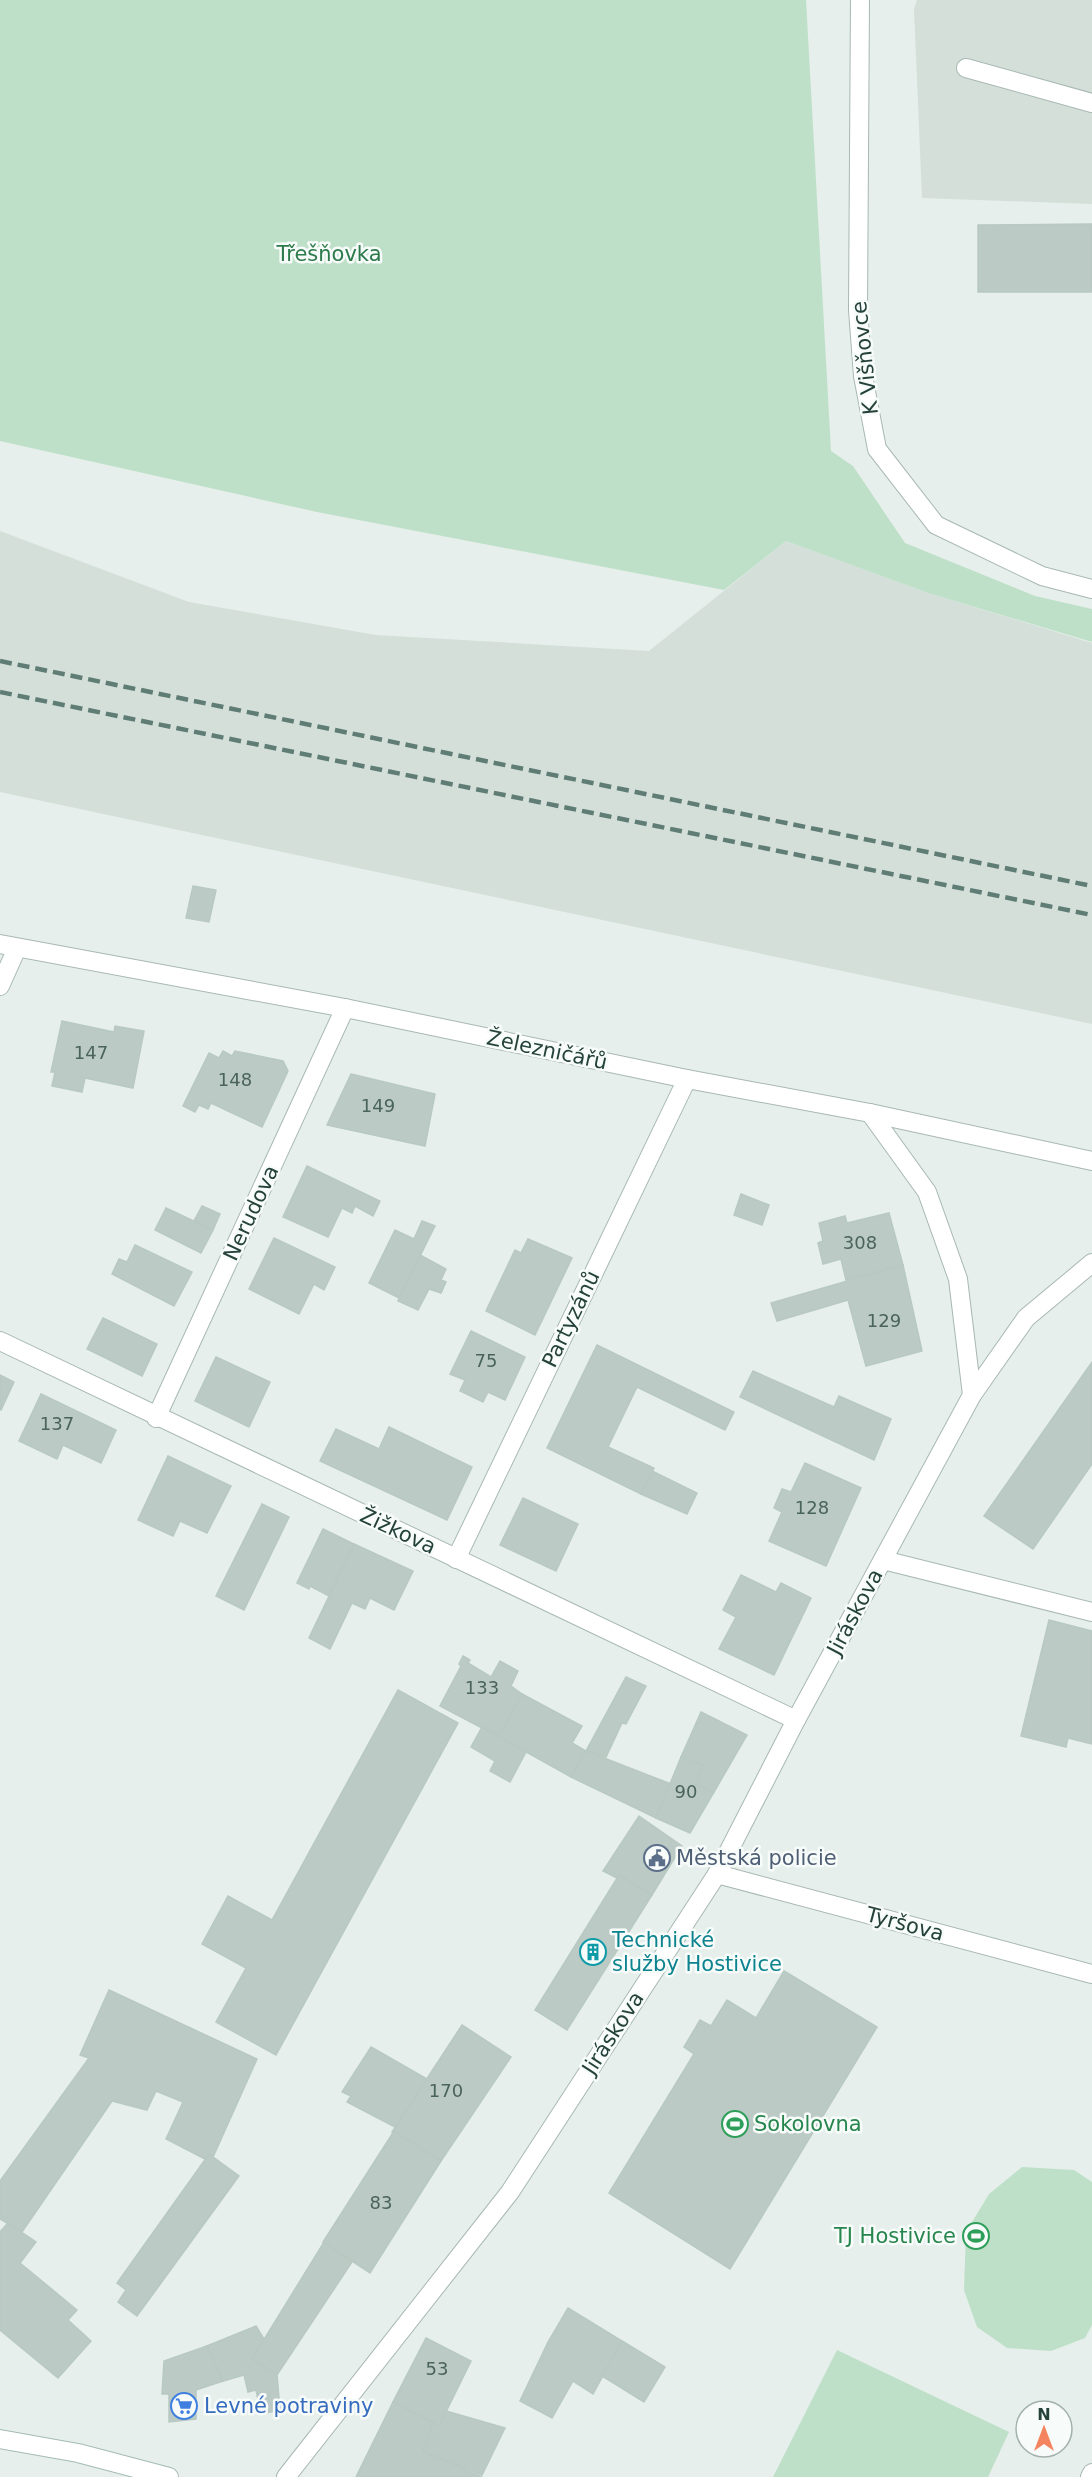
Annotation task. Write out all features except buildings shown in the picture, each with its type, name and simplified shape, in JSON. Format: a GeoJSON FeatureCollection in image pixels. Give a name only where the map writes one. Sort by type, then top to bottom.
{"type":"FeatureCollection","features":[{"type":"Feature","properties":{"kind":"street","name":"K Višňovce"},"geometry":{"type":"LineString","coordinates":[[860,0],[858,310],[863,376],[877,449],[936,525],[1042,576],[1092,589]]}},
{"type":"Feature","properties":{"kind":"street"},"geometry":{"type":"LineString","coordinates":[[966,68],[1092,103]]}},
{"type":"Feature","properties":{"kind":"street"},"geometry":{"type":"LineString","coordinates":[[0,986],[9,946]]}},
{"type":"Feature","properties":{"kind":"street","name":"Železničářů"},"geometry":{"type":"LineString","coordinates":[[9,946],[345,1008],[687,1079],[870,1113],[1092,1161]]}},
{"type":"Feature","properties":{"kind":"street","name":"Nerudova"},"geometry":{"type":"LineString","coordinates":[[156,1418],[345,1008]]}},
{"type":"Feature","properties":{"kind":"street","name":"Partyzánů"},"geometry":{"type":"LineString","coordinates":[[456,1559],[687,1079]]}},
{"type":"Feature","properties":{"kind":"street"},"geometry":{"type":"LineString","coordinates":[[870,1113],[927,1192],[931,1203],[958,1279],[972,1395]]}},
{"type":"Feature","properties":{"kind":"street","name":"Jiráskova"},"geometry":{"type":"LineString","coordinates":[[286,2477],[510,2192],[717,1874],[796,1720],[972,1395],[1026,1318],[1092,1263]]}},
{"type":"Feature","properties":{"kind":"street","name":"Žižkova"},"geometry":{"type":"LineString","coordinates":[[0,1341],[156,1418],[796,1720]]}},
{"type":"Feature","properties":{"kind":"street"},"geometry":{"type":"LineString","coordinates":[[883,1560],[1092,1612]]}},
{"type":"Feature","properties":{"kind":"street","name":"Tyršova"},"geometry":{"type":"LineString","coordinates":[[717,1874],[1092,1974]]}},
{"type":"Feature","properties":{"kind":"street"},"geometry":{"type":"LineString","coordinates":[[0,2439],[78,2453],[169,2477]]}},
{"type":"Feature","properties":{"kind":"street"},"geometry":{"type":"LineString","coordinates":[[1090,2477],[1092,2473]]}},
{"type":"Feature","properties":{"kind":"shaded area"},"geometry":{"type":"Polygon","coordinates":[[[917,0],[1092,0],[1092,204],[922,198],[914,9],[917,0]]]}},
{"type":"Feature","properties":{"kind":"shaded area"},"geometry":{"type":"Polygon","coordinates":[[[0,531],[189,602],[376,635],[649,651],[786,541],[928,593],[1092,643],[1092,1024],[0,792],[0,531]]]}},
{"type":"Feature","properties":{"kind":"green space","name":"Třešňovka"},"geometry":{"type":"Polygon","coordinates":[[[0,0],[806,0],[831,451],[853,466],[905,543],[1035,596],[1092,609],[1092,642],[928,593],[786,541],[724,590],[317,512],[0,441],[0,0]]]}},
{"type":"Feature","properties":{"kind":"green space"},"geometry":{"type":"Polygon","coordinates":[[[1022,2167],[1074,2170],[1092,2182],[1092,2325],[1085,2338],[1051,2351],[1007,2348],[977,2327],[964,2290],[966,2232],[989,2194],[1022,2167]]]}},
{"type":"Feature","properties":{"kind":"green space"},"geometry":{"type":"Polygon","coordinates":[[[837,2350],[1009,2432],[988,2477],[773,2477],[837,2350]]]}},
{"type":"Feature","properties":{"kind":"railway"},"geometry":{"type":"LineString","coordinates":[[0,661],[1092,886]]}},
{"type":"Feature","properties":{"kind":"railway"},"geometry":{"type":"LineString","coordinates":[[0,692],[1092,915]]}},
{"type":"Feature","properties":{"kind":"place","name":"Městská policie"},"geometry":{"type":"Point","coordinates":[657,1858]}},
{"type":"Feature","properties":{"kind":"place","name":"Technické služby Hostivice"},"geometry":{"type":"Point","coordinates":[593,1952]}},
{"type":"Feature","properties":{"kind":"place","name":"Sokolovna"},"geometry":{"type":"Point","coordinates":[735,2124]}},
{"type":"Feature","properties":{"kind":"place","name":"TJ Hostivice"},"geometry":{"type":"Point","coordinates":[976,2236]}},
{"type":"Feature","properties":{"kind":"place","name":"Levné potraviny"},"geometry":{"type":"Point","coordinates":[184,2406]}}]}
